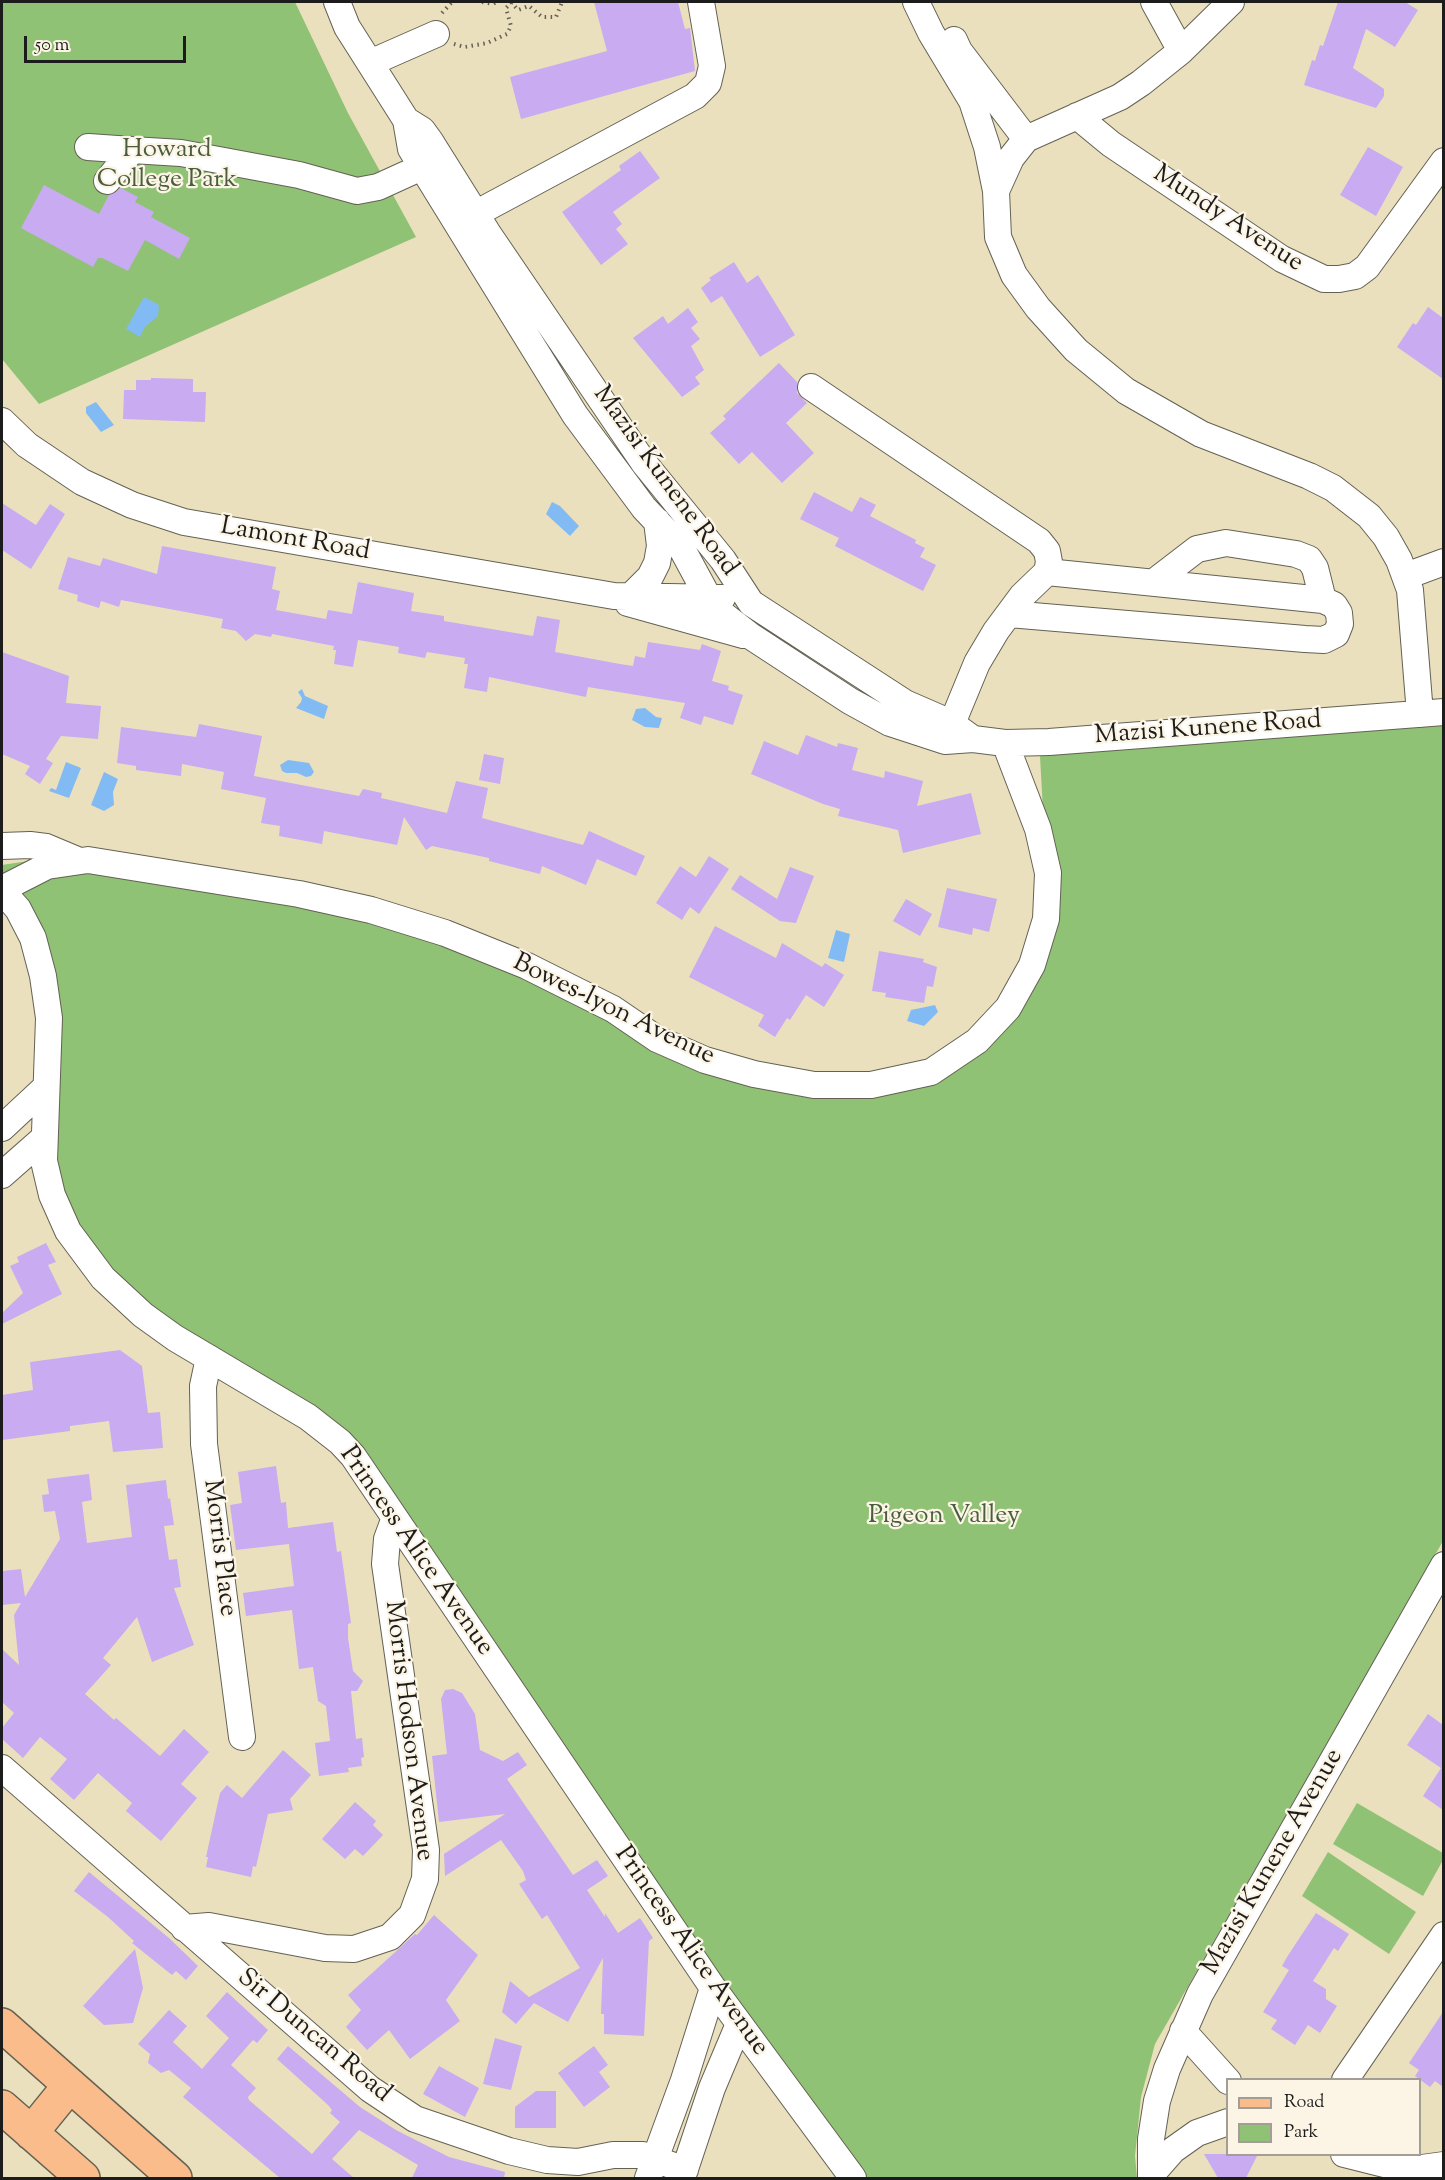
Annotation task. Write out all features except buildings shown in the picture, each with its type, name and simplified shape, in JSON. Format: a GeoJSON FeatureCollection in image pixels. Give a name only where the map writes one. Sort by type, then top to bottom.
{"type":"FeatureCollection","features":[{"type":"Feature","properties":{"kind":"main road"},"geometry":{"type":"LineString","coordinates":[[2,2025],[175,2178]]}},
{"type":"Feature","properties":{"kind":"main road"},"geometry":{"type":"LineString","coordinates":[[31,2133],[70,2085]]}},
{"type":"Feature","properties":{"kind":"main road"},"geometry":{"type":"LineString","coordinates":[[2,2107],[83,2178]]}},
{"type":"Feature","properties":{"kind":"street","name":"Mazisi Kunene Road"},"geometry":{"type":"LineString","coordinates":[[337,2],[347,27],[406,120],[422,130],[531,343],[575,415],[623,480],[681,547],[708,597],[721,613],[752,637],[850,701],[890,723],[1005,743],[1049,742],[1432,713]]}},
{"type":"Feature","properties":{"kind":"street"},"geometry":{"type":"LineString","coordinates":[[467,219],[695,96],[708,83],[712,66],[700,2]]}},
{"type":"Feature","properties":{"kind":"street"},"geometry":{"type":"LineString","coordinates":[[916,2],[931,33],[972,101],[987,147],[996,191],[998,237],[1004,255],[1038,308],[1076,350],[1126,391],[1155,410],[1201,434],[1310,476],[1349,498],[1386,537],[1406,576],[1432,713]]}},
{"type":"Feature","properties":{"kind":"street"},"geometry":{"type":"LineString","coordinates":[[935,2],[959,51],[1026,139]]}},
{"type":"Feature","properties":{"kind":"street"},"geometry":{"type":"LineString","coordinates":[[1154,2],[1180,51]]}},
{"type":"Feature","properties":{"kind":"street"},"geometry":{"type":"LineString","coordinates":[[996,191],[1011,158],[1026,139],[1134,88],[1180,51],[1231,2]]}},
{"type":"Feature","properties":{"kind":"street"},"geometry":{"type":"LineString","coordinates":[[370,63],[436,34]]}},
{"type":"Feature","properties":{"kind":"street","name":"Mundy Avenue"},"geometry":{"type":"LineString","coordinates":[[1077,116],[1111,144],[1282,259],[1324,279],[1355,276],[1367,267],[1443,161]]}},
{"type":"Feature","properties":{"kind":"street","name":"Mazisi Kunene Road"},"geometry":{"type":"LineString","coordinates":[[406,120],[408,138],[422,167],[467,219],[553,328],[644,464],[723,560],[751,603],[948,732]]}},
{"type":"Feature","properties":{"kind":"street"},"geometry":{"type":"LineString","coordinates":[[88,147],[181,153],[298,176],[357,191],[378,187],[422,167]]}},
{"type":"Feature","properties":{"kind":"street"},"geometry":{"type":"LineString","coordinates":[[107,181],[132,150]]}},
{"type":"Feature","properties":{"kind":"street"},"geometry":{"type":"LineString","coordinates":[[531,343],[553,328]]}},
{"type":"Feature","properties":{"kind":"street"},"geometry":{"type":"LineString","coordinates":[[811,387],[1039,541],[1047,551],[1049,562],[1047,572],[1022,596],[977,663],[948,732]]}},
{"type":"Feature","properties":{"kind":"street"},"geometry":{"type":"LineString","coordinates":[[575,415],[601,398]]}},
{"type":"Feature","properties":{"kind":"street","name":"Lamont Road"},"geometry":{"type":"LineString","coordinates":[[2,421],[27,445],[82,482],[132,505],[184,522],[624,595],[708,597],[751,603]]}},
{"type":"Feature","properties":{"kind":"street"},"geometry":{"type":"LineString","coordinates":[[623,480],[644,464]]}},
{"type":"Feature","properties":{"kind":"street"},"geometry":{"type":"LineString","coordinates":[[624,595],[651,577],[660,546],[657,521]]}},
{"type":"Feature","properties":{"kind":"street"},"geometry":{"type":"LineString","coordinates":[[1154,582],[1197,549],[1226,543],[1296,554],[1309,559],[1315,568],[1323,600]]}},
{"type":"Feature","properties":{"kind":"street"},"geometry":{"type":"LineString","coordinates":[[1406,576],[1443,562]]}},
{"type":"Feature","properties":{"kind":"street"},"geometry":{"type":"LineString","coordinates":[[1009,614],[1324,640],[1336,634],[1340,624],[1339,613],[1334,605],[1323,600],[1047,572]]}},
{"type":"Feature","properties":{"kind":"street","name":"Lamont Road"},"geometry":{"type":"LineString","coordinates":[[624,595],[630,605],[752,637]]}},
{"type":"Feature","properties":{"kind":"street","name":"Bowes-lyon Avenue"},"geometry":{"type":"LineString","coordinates":[[2,890],[47,866],[77,860],[299,894],[371,910],[445,933],[527,966],[613,1009],[657,1039],[705,1060],[754,1074],[814,1085],[871,1084],[931,1072],[977,1041],[1008,1008],[1032,965],[1046,920],[1048,873],[1038,830],[1005,743]]}},
{"type":"Feature","properties":{"kind":"street"},"geometry":{"type":"LineString","coordinates":[[2,846],[46,847],[77,860]]}},
{"type":"Feature","properties":{"kind":"street","name":"Princess Alice Avenue"},"geometry":{"type":"LineString","coordinates":[[2,890],[18,909],[33,938],[44,976],[49,1018],[44,1161],[52,1195],[68,1232],[103,1278],[143,1315],[209,1358],[308,1417],[339,1442],[352,1456],[712,1988],[853,2178]]}},
{"type":"Feature","properties":{"kind":"street"},"geometry":{"type":"LineString","coordinates":[[2,1128],[46,1087]]}},
{"type":"Feature","properties":{"kind":"street"},"geometry":{"type":"LineString","coordinates":[[2,1175],[44,1138]]}},
{"type":"Feature","properties":{"kind":"street","name":"Morris Place"},"geometry":{"type":"LineString","coordinates":[[209,1358],[203,1386],[204,1444],[242,1737]]}},
{"type":"Feature","properties":{"kind":"street","name":"Morris Hodson Avenue"},"geometry":{"type":"LineString","coordinates":[[184,1928],[209,1926],[315,1946],[354,1949],[390,1937],[412,1915],[425,1879],[426,1850],[385,1564],[387,1539],[394,1520]]}},
{"type":"Feature","properties":{"kind":"street","name":"Mazisi Kunene Avenue"},"geometry":{"type":"LineString","coordinates":[[1151,2177],[1151,2139],[1157,2101],[1183,2031],[1200,1994],[1443,1564]]}},
{"type":"Feature","properties":{"kind":"street","name":"Sir Duncan Road"},"geometry":{"type":"LineString","coordinates":[[2,1768],[370,2089],[415,2119],[509,2151],[547,2160],[578,2162],[631,2154],[651,2169],[684,2174]]}},
{"type":"Feature","properties":{"kind":"street"},"geometry":{"type":"LineString","coordinates":[[1346,2078],[1443,1935]]}},
{"type":"Feature","properties":{"kind":"street"},"geometry":{"type":"LineString","coordinates":[[651,2169],[684,2080],[712,1988]]}},
{"type":"Feature","properties":{"kind":"street"},"geometry":{"type":"LineString","coordinates":[[684,2174],[712,2088],[740,2024]]}},
{"type":"Feature","properties":{"kind":"street"},"geometry":{"type":"LineString","coordinates":[[1183,2031],[1226,2080]]}},
{"type":"Feature","properties":{"kind":"street"},"geometry":{"type":"LineString","coordinates":[[1151,2177],[1173,2150],[1197,2133],[1226,2122]]}},
{"type":"Feature","properties":{"kind":"street"},"geometry":{"type":"LineString","coordinates":[[1333,2156],[1346,2170],[1360,2178]]}},
{"type":"Feature","properties":{"kind":"street"},"geometry":{"type":"LineString","coordinates":[[1352,2156],[1396,2167],[1422,2168],[1443,2165]]}},
{"type":"Feature","properties":{"kind":"path"},"geometry":{"type":"LineString","coordinates":[[482,2],[493,4],[496,2]]}},
{"type":"Feature","properties":{"kind":"path"},"geometry":{"type":"LineString","coordinates":[[436,34],[448,42],[465,47],[487,43],[507,34],[511,26],[506,8],[512,2],[518,10],[529,6],[542,17],[556,17],[563,3]]}},
{"type":"Feature","properties":{"kind":"green space","name":"Howard College Park"},"geometry":{"type":"Polygon","coordinates":[[[2,2],[295,2],[348,113],[416,237],[39,404],[2,359],[2,2]]]}},
{"type":"Feature","properties":{"kind":"green space","name":"Pigeon Valley"},"geometry":{"type":"Polygon","coordinates":[[[1443,709],[1443,1541],[1155,2044],[1141,2097],[1135,2156],[1137,2178],[862,2178],[717,1981],[479,1619],[370,1467],[204,1349],[109,1274],[65,1202],[44,1136],[47,988],[2,886],[2,865],[74,854],[315,894],[775,1075],[897,1076],[978,1035],[1027,962],[1045,847],[1039,738],[1443,709]]]}},
{"type":"Feature","properties":{"kind":"green space"},"geometry":{"type":"Polygon","coordinates":[[[1357,1803],[1443,1853],[1443,1860],[1423,1896],[1333,1844],[1357,1803]]]}},
{"type":"Feature","properties":{"kind":"green space"},"geometry":{"type":"Polygon","coordinates":[[[1328,1852],[1416,1912],[1389,1954],[1302,1896],[1328,1852]]]}},
{"type":"Feature","properties":{"kind":"water"},"geometry":{"type":"Polygon","coordinates":[[[144,297],[159,305],[158,316],[145,327],[140,337],[126,329],[144,297]]]}},
{"type":"Feature","properties":{"kind":"water"},"geometry":{"type":"Polygon","coordinates":[[[96,402],[114,425],[101,432],[86,413],[86,407],[96,402]]]}},
{"type":"Feature","properties":{"kind":"water"},"geometry":{"type":"Polygon","coordinates":[[[552,502],[560,506],[579,526],[570,536],[546,514],[552,502]]]}},
{"type":"Feature","properties":{"kind":"water"},"geometry":{"type":"Polygon","coordinates":[[[302,689],[305,696],[328,706],[324,719],[296,708],[301,702],[302,698],[298,692],[302,689]]]}},
{"type":"Feature","properties":{"kind":"water"},"geometry":{"type":"Polygon","coordinates":[[[645,708],[656,717],[662,718],[659,728],[645,727],[632,720],[636,709],[645,708]]]}},
{"type":"Feature","properties":{"kind":"water"},"geometry":{"type":"Polygon","coordinates":[[[288,760],[309,763],[314,772],[311,776],[306,777],[297,773],[286,773],[282,771],[280,765],[288,760]]]}},
{"type":"Feature","properties":{"kind":"water"},"geometry":{"type":"Polygon","coordinates":[[[66,762],[81,768],[69,798],[49,791],[51,788],[56,790],[66,762]]]}},
{"type":"Feature","properties":{"kind":"water"},"geometry":{"type":"Polygon","coordinates":[[[104,772],[118,779],[113,792],[114,805],[104,811],[91,805],[104,772]]]}},
{"type":"Feature","properties":{"kind":"water"},"geometry":{"type":"Polygon","coordinates":[[[836,930],[850,934],[844,962],[828,958],[836,930]]]}},
{"type":"Feature","properties":{"kind":"water"},"geometry":{"type":"Polygon","coordinates":[[[935,1005],[938,1012],[924,1026],[907,1021],[911,1010],[935,1005]]]}}]}
